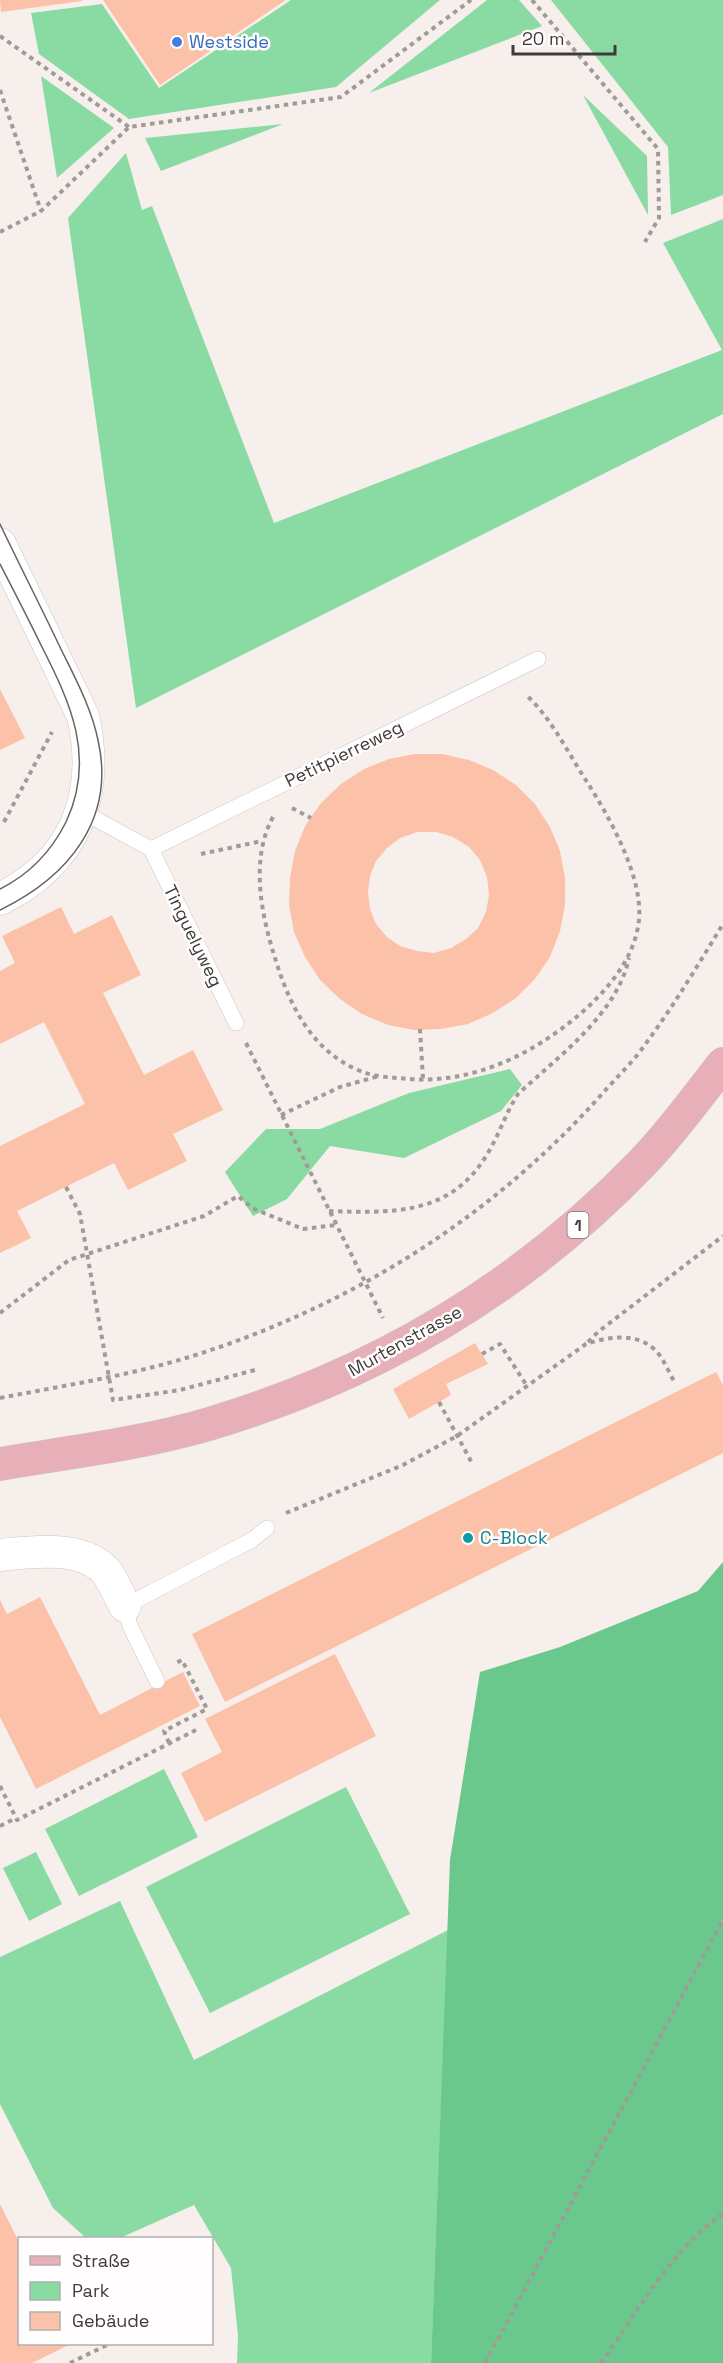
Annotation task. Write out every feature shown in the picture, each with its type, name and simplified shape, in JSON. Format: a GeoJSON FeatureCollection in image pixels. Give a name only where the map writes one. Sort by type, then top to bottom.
{"type":"FeatureCollection","features":[{"type":"Feature","properties":{"kind":"main road","name":"Murtenstrasse"},"geometry":{"type":"LineString","coordinates":[[0,1464],[130,1442],[207,1424],[314,1388],[400,1348],[502,1284],[546,1252],[581,1222],[644,1161],[723,1064]]}},
{"type":"Feature","properties":{"kind":"street"},"geometry":{"type":"LineString","coordinates":[[0,544],[75,695],[89,740],[90,761],[89,783],[81,811],[70,836],[52,863],[35,878],[0,899]]}},
{"type":"Feature","properties":{"kind":"street"},"geometry":{"type":"LineString","coordinates":[[0,1555],[61,1553],[92,1560],[104,1570],[124,1606]]}},
{"type":"Feature","properties":{"kind":"lane","name":"Petitpierreweg"},"geometry":{"type":"LineString","coordinates":[[153,854],[538,659]]}},
{"type":"Feature","properties":{"kind":"lane"},"geometry":{"type":"LineString","coordinates":[[81,811],[153,854]]}},
{"type":"Feature","properties":{"kind":"lane","name":"Tinguelyweg"},"geometry":{"type":"LineString","coordinates":[[153,854],[236,1023]]}},
{"type":"Feature","properties":{"kind":"lane"},"geometry":{"type":"LineString","coordinates":[[155,1678],[130,1626],[124,1606],[252,1540],[267,1528]]}},
{"type":"Feature","properties":{"kind":"path"},"geometry":{"type":"LineString","coordinates":[[0,232],[41,211],[129,127],[341,97],[471,0]]}},
{"type":"Feature","properties":{"kind":"path"},"geometry":{"type":"LineString","coordinates":[[532,0],[658,149],[659,218],[645,242]]}},
{"type":"Feature","properties":{"kind":"path"},"geometry":{"type":"LineString","coordinates":[[0,36],[129,127]]}},
{"type":"Feature","properties":{"kind":"path"},"geometry":{"type":"LineString","coordinates":[[0,90],[41,211]]}},
{"type":"Feature","properties":{"kind":"path"},"geometry":{"type":"LineString","coordinates":[[329,1211],[384,1213],[405,1210],[428,1204],[466,1182],[476,1172],[493,1146],[511,1105],[518,1095],[608,1007],[621,985],[636,936],[639,903],[630,867],[609,821],[546,717],[532,700],[505,675]]}},
{"type":"Feature","properties":{"kind":"path"},"geometry":{"type":"LineString","coordinates":[[4,822],[52,731]]}},
{"type":"Feature","properties":{"kind":"path"},"geometry":{"type":"LineString","coordinates":[[276,811],[262,841],[261,873],[263,912],[280,975],[298,1016],[325,1049],[359,1071],[380,1076],[436,1080],[475,1073],[530,1051],[549,1039],[602,994],[630,954]]}},
{"type":"Feature","properties":{"kind":"path"},"geometry":{"type":"LineString","coordinates":[[153,854],[207,854],[262,841]]}},
{"type":"Feature","properties":{"kind":"path"},"geometry":{"type":"LineString","coordinates":[[0,1398],[108,1377],[185,1358],[242,1339],[294,1318],[365,1284],[454,1227],[492,1199],[548,1150],[643,1048],[723,924]]}},
{"type":"Feature","properties":{"kind":"path"},"geometry":{"type":"LineString","coordinates":[[236,1023],[381,1314]]}},
{"type":"Feature","properties":{"kind":"path"},"geometry":{"type":"LineString","coordinates":[[420,1029],[423,1080]]}},
{"type":"Feature","properties":{"kind":"path"},"geometry":{"type":"LineString","coordinates":[[281,1115],[340,1087],[380,1076]]}},
{"type":"Feature","properties":{"kind":"path"},"geometry":{"type":"LineString","coordinates":[[66,1187],[80,1214],[113,1400],[180,1390],[256,1370]]}},
{"type":"Feature","properties":{"kind":"path"},"geometry":{"type":"LineString","coordinates":[[0,1313],[69,1260],[204,1216],[238,1196],[252,1208],[303,1229],[336,1226]]}},
{"type":"Feature","properties":{"kind":"path"},"geometry":{"type":"LineString","coordinates":[[267,1528],[286,1513],[403,1465],[458,1436],[586,1344],[598,1332],[723,1236]]}},
{"type":"Feature","properties":{"kind":"path"},"geometry":{"type":"LineString","coordinates":[[375,1323],[384,1319]]}},
{"type":"Feature","properties":{"kind":"path"},"geometry":{"type":"LineString","coordinates":[[586,1344],[621,1337],[645,1343],[659,1356],[674,1381]]}},
{"type":"Feature","properties":{"kind":"path"},"geometry":{"type":"LineString","coordinates":[[482,1354],[500,1344],[527,1386]]}},
{"type":"Feature","properties":{"kind":"path"},"geometry":{"type":"LineString","coordinates":[[439,1402],[473,1465]]}},
{"type":"Feature","properties":{"kind":"path"},"geometry":{"type":"LineString","coordinates":[[155,1678],[182,1660],[207,1709],[164,1731],[169,1743]]}},
{"type":"Feature","properties":{"kind":"path"},"geometry":{"type":"LineString","coordinates":[[0,1826],[16,1818],[17,1820],[196,1730]]}},
{"type":"Feature","properties":{"kind":"path"},"geometry":{"type":"LineString","coordinates":[[0,1786],[16,1818]]}},
{"type":"Feature","properties":{"kind":"path"},"geometry":{"type":"LineString","coordinates":[[485,2363],[723,1920]]}},
{"type":"Feature","properties":{"kind":"path"},"geometry":{"type":"LineString","coordinates":[[601,2363],[679,2252],[723,2214]]}},
{"type":"Feature","properties":{"kind":"path"},"geometry":{"type":"LineString","coordinates":[[70,2363],[106,2345]]}},
{"type":"Feature","properties":{"kind":"green space"},"geometry":{"type":"Polygon","coordinates":[[[291,0],[440,0],[336,87],[129,119],[39,54],[31,13],[102,4],[159,88],[291,0]]]}},
{"type":"Feature","properties":{"kind":"green space"},"geometry":{"type":"Polygon","coordinates":[[[487,0],[519,0],[542,26],[369,93],[487,0]]]}},
{"type":"Feature","properties":{"kind":"green space"},"geometry":{"type":"Polygon","coordinates":[[[551,0],[723,0],[723,195],[671,215],[668,147],[551,0]]]}},
{"type":"Feature","properties":{"kind":"green space"},"geometry":{"type":"Polygon","coordinates":[[[41,76],[114,128],[57,178],[41,76]]]}},
{"type":"Feature","properties":{"kind":"green space"},"geometry":{"type":"Polygon","coordinates":[[[583,95],[647,156],[648,215],[583,95]]]}},
{"type":"Feature","properties":{"kind":"green space"},"geometry":{"type":"Polygon","coordinates":[[[283,124],[161,171],[145,138],[283,124]]]}},
{"type":"Feature","properties":{"kind":"green space"},"geometry":{"type":"Polygon","coordinates":[[[126,153],[142,210],[152,206],[274,523],[722,350],[663,243],[723,219],[723,414],[136,708],[68,218],[126,153]]]}},
{"type":"Feature","properties":{"kind":"green space"},"geometry":{"type":"Polygon","coordinates":[[[510,1069],[522,1085],[501,1111],[404,1158],[330,1146],[287,1199],[253,1216],[225,1172],[266,1129],[320,1129],[409,1093],[510,1069]]]}},
{"type":"Feature","properties":{"kind":"green space"},"geometry":{"type":"Polygon","coordinates":[[[723,1562],[723,2363],[431,2363],[450,1860],[480,1672],[560,1647],[698,1591],[723,1562]]]}},
{"type":"Feature","properties":{"kind":"green space"},"geometry":{"type":"Polygon","coordinates":[[[164,1769],[198,1837],[79,1896],[45,1829],[164,1769]]]}},
{"type":"Feature","properties":{"kind":"green space"},"geometry":{"type":"Polygon","coordinates":[[[346,1787],[410,1914],[210,2013],[146,1887],[346,1787]]]}},
{"type":"Feature","properties":{"kind":"green space"},"geometry":{"type":"Polygon","coordinates":[[[36,1852],[62,1904],[29,1921],[3,1868],[36,1852]]]}},
{"type":"Feature","properties":{"kind":"green space"},"geometry":{"type":"Polygon","coordinates":[[[120,1901],[194,2060],[448,1930],[431,2363],[237,2363],[238,2336],[231,2268],[194,2205],[122,2237],[85,2237],[53,2208],[0,2104],[0,1957],[120,1901]]]}},
{"type":"Feature","properties":{"kind":"building"},"geometry":{"type":"Polygon","coordinates":[[[0,0],[82,0],[82,1],[1,12],[0,0]]]}},
{"type":"Feature","properties":{"kind":"building","name":"Westside"},"geometry":{"type":"Polygon","coordinates":[[[103,0],[286,0],[160,85],[103,0]]]}},
{"type":"Feature","properties":{"kind":"building"},"geometry":{"type":"Polygon","coordinates":[[[0,689],[25,738],[0,750],[0,689]]]}},
{"type":"Feature","properties":{"kind":"building"},"geometry":{"type":"Polygon","coordinates":[[[415,754],[442,754],[469,760],[493,770],[516,785],[535,804],[550,827],[560,851],[565,878],[565,905],[560,931],[550,957],[535,979],[516,998],[493,1013],[468,1024],[441,1029],[414,1030],[388,1025],[362,1014],[340,999],[320,980],[305,957],[294,932],[289,905],[290,878],[295,851],[305,826],[321,803],[341,784],[364,769],[389,759],[415,754]],[[417,832],[400,838],[387,848],[376,861],[370,876],[368,892],[370,909],[376,924],[387,937],[400,946],[434,953],[451,948],[478,928],[486,912],[489,895],[487,877],[480,860],[469,847],[453,837],[436,832],[417,832]]]}},
{"type":"Feature","properties":{"kind":"building"},"geometry":{"type":"Polygon","coordinates":[[[61,907],[74,934],[112,915],[141,975],[103,993],[144,1075],[193,1050],[223,1110],[173,1134],[187,1161],[128,1190],[114,1163],[17,1211],[31,1238],[0,1253],[0,1146],[85,1104],[44,1022],[0,1044],[0,971],[15,963],[2,936],[61,907]]]}},
{"type":"Feature","properties":{"kind":"building"},"geometry":{"type":"Polygon","coordinates":[[[475,1343],[488,1364],[446,1384],[451,1395],[409,1419],[393,1389],[475,1343]]]}},
{"type":"Feature","properties":{"kind":"building","name":"C-Block"},"geometry":{"type":"Polygon","coordinates":[[[716,1372],[723,1385],[723,1453],[225,1702],[192,1634],[716,1372]]]}},
{"type":"Feature","properties":{"kind":"building"},"geometry":{"type":"Polygon","coordinates":[[[40,1597],[100,1715],[183,1672],[200,1706],[36,1789],[0,1717],[0,1600],[7,1614],[40,1597]]]}},
{"type":"Feature","properties":{"kind":"building"},"geometry":{"type":"Polygon","coordinates":[[[335,1654],[376,1736],[205,1822],[181,1773],[222,1752],[205,1719],[335,1654]]]}},
{"type":"Feature","properties":{"kind":"building"},"geometry":{"type":"Polygon","coordinates":[[[0,2204],[18,2240],[18,2345],[69,2345],[32,2363],[0,2363],[0,2204]]]}},
{"type":"Feature","properties":{"kind":"tram line"},"geometry":{"type":"LineString","coordinates":[[0,524],[86,703],[95,727],[102,769],[100,796],[93,820],[81,843],[66,863],[47,881],[0,910]]}},
{"type":"Feature","properties":{"kind":"tram line"},"geometry":{"type":"LineString","coordinates":[[0,564],[62,689],[76,732],[79,753],[79,776],[75,798],[60,833],[39,861],[0,889]]}},
{"type":"Feature","properties":{"kind":"place","name":"Westside"},"geometry":{"type":"Point","coordinates":[177,42]}},
{"type":"Feature","properties":{"kind":"place","name":"C-Block"},"geometry":{"type":"Point","coordinates":[468,1538]}}]}
